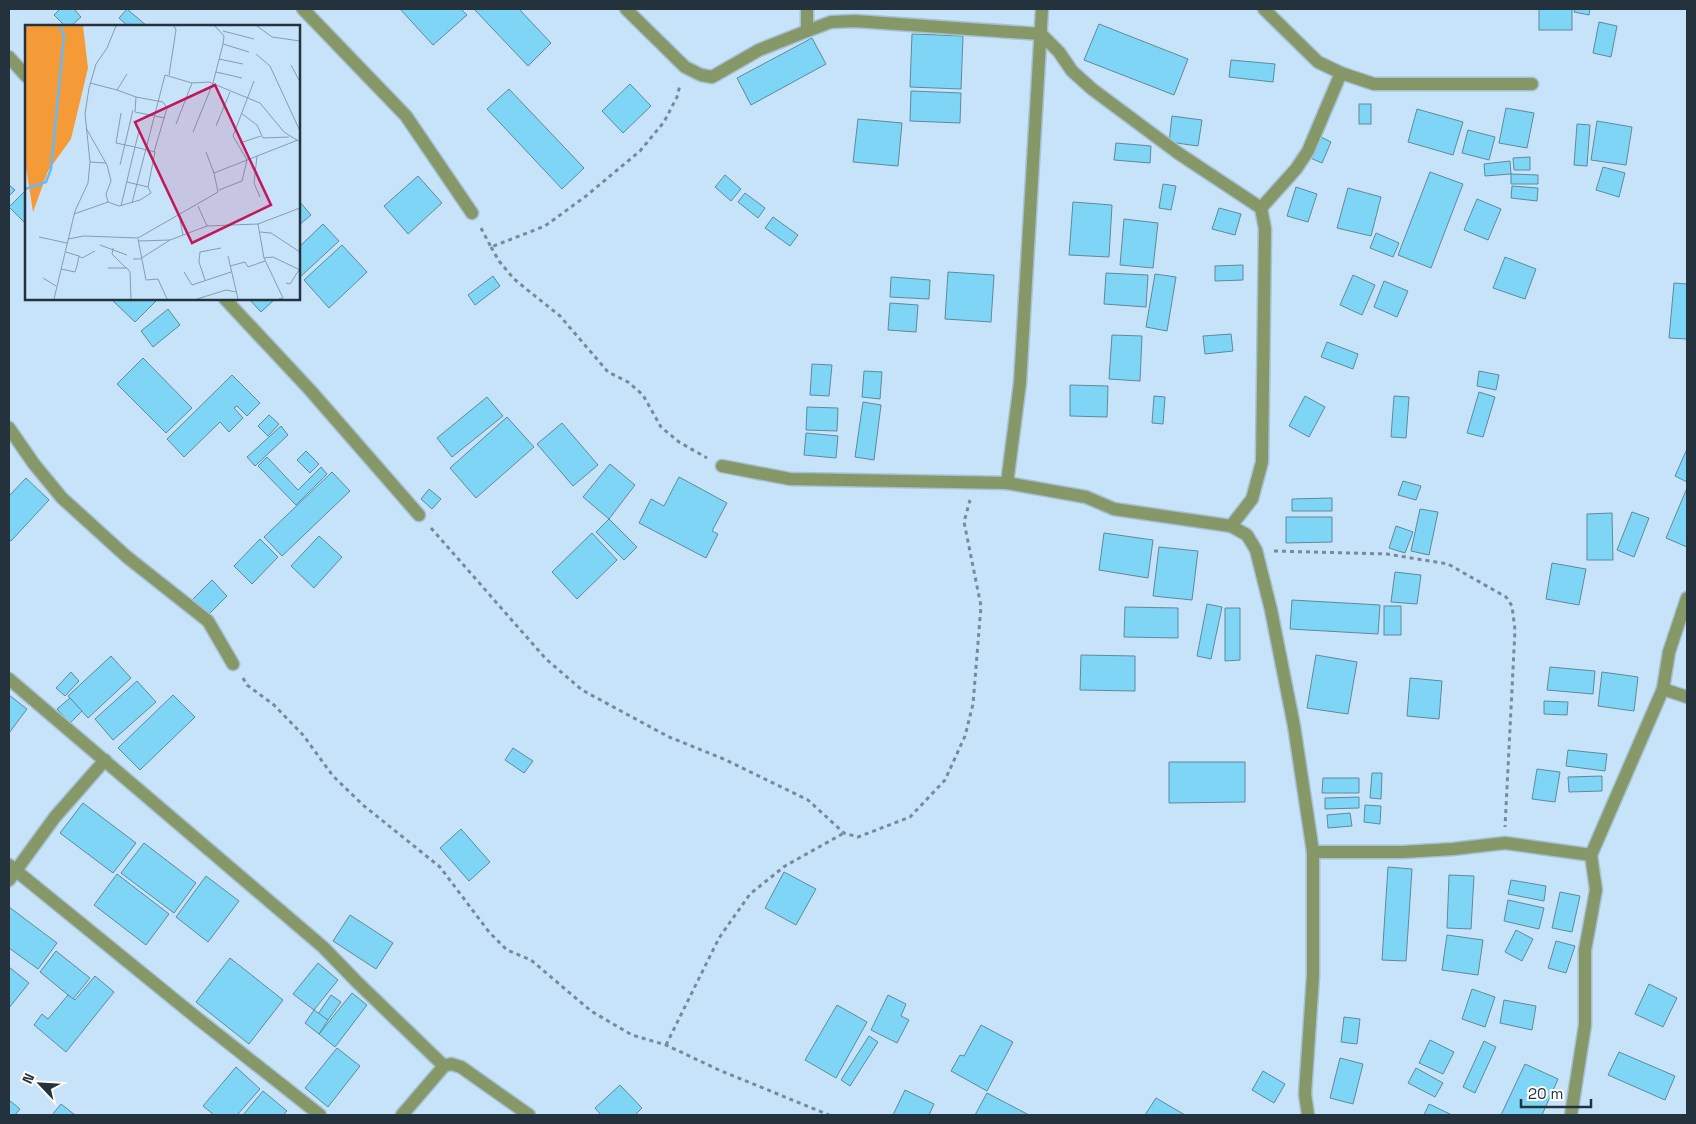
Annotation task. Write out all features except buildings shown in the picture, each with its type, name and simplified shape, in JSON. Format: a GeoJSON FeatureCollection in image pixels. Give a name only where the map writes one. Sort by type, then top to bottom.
{"type":"FeatureCollection","features":[{"type":"Feature","properties":{"kind":"street"},"geometry":{"type":"LineString","coordinates":[[303,9],[406,116],[472,213]]}},
{"type":"Feature","properties":{"kind":"street"},"geometry":{"type":"LineString","coordinates":[[626,9],[685,67],[701,75],[712,76],[759,50],[831,22],[855,21],[1041,34],[1072,71],[1092,89],[1178,153],[1261,208],[1266,229],[1262,462],[1252,499],[1231,526]]}},
{"type":"Feature","properties":{"kind":"street"},"geometry":{"type":"LineString","coordinates":[[807,30],[808,9]]}},
{"type":"Feature","properties":{"kind":"street"},"geometry":{"type":"LineString","coordinates":[[1007,483],[1020,384],[1042,9]]}},
{"type":"Feature","properties":{"kind":"street"},"geometry":{"type":"LineString","coordinates":[[1264,9],[1318,62],[1341,73],[1374,84],[1532,84]]}},
{"type":"Feature","properties":{"kind":"street"},"geometry":{"type":"LineString","coordinates":[[9,57],[25,75]]}},
{"type":"Feature","properties":{"kind":"street"},"geometry":{"type":"LineString","coordinates":[[1261,208],[1296,169],[1308,151],[1341,73]]}},
{"type":"Feature","properties":{"kind":"street"},"geometry":{"type":"LineString","coordinates":[[226,300],[310,390],[419,514]]}},
{"type":"Feature","properties":{"kind":"street"},"geometry":{"type":"LineString","coordinates":[[9,428],[34,464],[62,498],[127,557],[208,621],[233,664]]}},
{"type":"Feature","properties":{"kind":"street"},"geometry":{"type":"LineString","coordinates":[[722,466],[790,479],[1007,483],[1086,498],[1114,509],[1231,526],[1247,535],[1256,550],[1271,610],[1294,726],[1313,852],[1313,976],[1305,1094],[1308,1115]]}},
{"type":"Feature","properties":{"kind":"street"},"geometry":{"type":"LineString","coordinates":[[1571,1115],[1585,1025],[1584,950],[1596,890],[1592,855],[1663,689],[1668,652],[1687,598]]}},
{"type":"Feature","properties":{"kind":"street"},"geometry":{"type":"LineString","coordinates":[[9,679],[323,947],[444,1066]]}},
{"type":"Feature","properties":{"kind":"street"},"geometry":{"type":"LineString","coordinates":[[1663,689],[1687,697]]}},
{"type":"Feature","properties":{"kind":"street"},"geometry":{"type":"LineString","coordinates":[[105,760],[55,817],[11,872],[320,1115]]}},
{"type":"Feature","properties":{"kind":"street"},"geometry":{"type":"LineString","coordinates":[[1313,852],[1403,852],[1504,843],[1592,855]]}},
{"type":"Feature","properties":{"kind":"street"},"geometry":{"type":"LineString","coordinates":[[402,1115],[444,1066],[451,1064],[461,1067],[529,1115]]}},
{"type":"Feature","properties":{"kind":"path"},"geometry":{"type":"LineString","coordinates":[[492,247],[545,226],[586,196],[640,150],[664,122],[677,96],[685,67]]}},
{"type":"Feature","properties":{"kind":"path"},"geometry":{"type":"LineString","coordinates":[[472,213],[499,262],[514,279],[560,316],[608,372],[628,382],[643,395],[661,427],[679,442],[722,466]]}},
{"type":"Feature","properties":{"kind":"path"},"geometry":{"type":"LineString","coordinates":[[419,514],[546,659],[582,690],[669,737],[726,760],[808,800],[844,833],[858,836],[910,817],[945,780],[966,736],[973,704],[981,606],[964,522],[974,483]]}},
{"type":"Feature","properties":{"kind":"path"},"geometry":{"type":"LineString","coordinates":[[1256,550],[1387,554],[1448,564],[1506,596],[1512,606],[1514,630],[1504,843]]}},
{"type":"Feature","properties":{"kind":"path"},"geometry":{"type":"LineString","coordinates":[[233,664],[247,685],[274,705],[303,735],[332,776],[344,788],[362,805],[440,867],[489,932],[507,950],[531,960],[591,1011],[632,1035],[666,1045],[719,1070],[829,1115]]}},
{"type":"Feature","properties":{"kind":"path"},"geometry":{"type":"LineString","coordinates":[[666,1045],[719,938],[750,894],[785,866],[844,833]]}}]}
